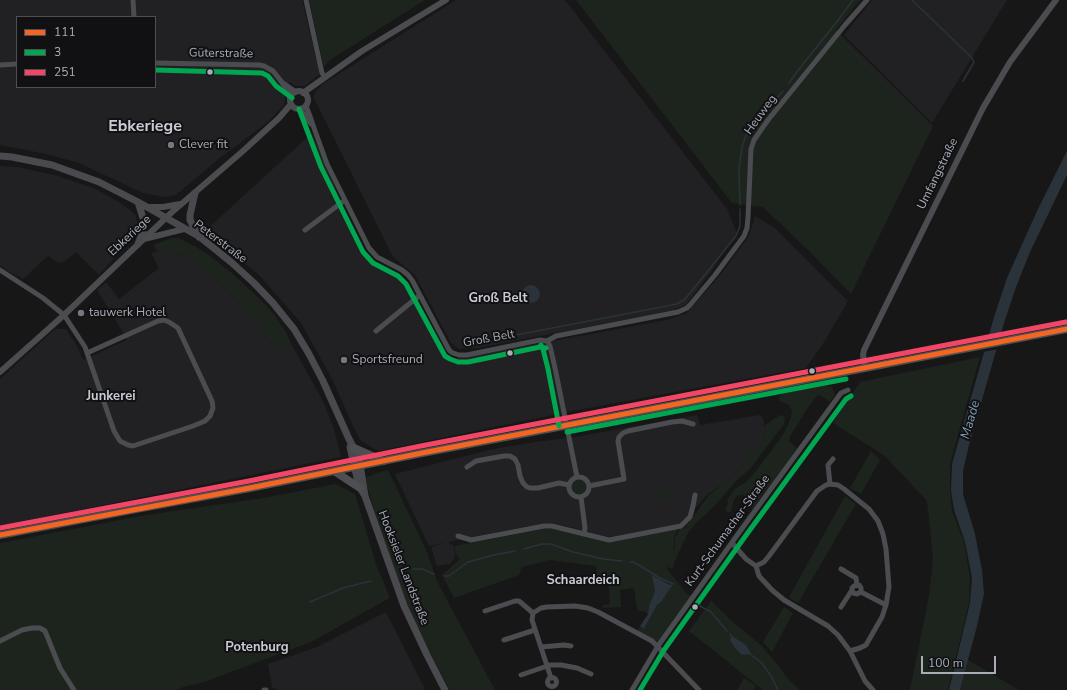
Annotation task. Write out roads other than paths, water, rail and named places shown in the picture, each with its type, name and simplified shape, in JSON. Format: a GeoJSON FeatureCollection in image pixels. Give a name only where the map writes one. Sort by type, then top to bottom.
{"type":"FeatureCollection","features":[{"type":"Feature","properties":{"kind":"main road","name":"Peterstraße"},"geometry":{"type":"LineString","coordinates":[[0,156],[39,162],[72,171],[99,182],[138,202],[200,238],[231,262],[274,303],[294,328],[323,381],[359,458],[358,467]]}},
{"type":"Feature","properties":{"kind":"main road"},"geometry":{"type":"LineString","coordinates":[[195,193],[190,211],[190,220],[200,238]]}},
{"type":"Feature","properties":{"kind":"main road"},"geometry":{"type":"LineString","coordinates":[[138,202],[144,224],[144,231],[140,242]]}},
{"type":"Feature","properties":{"kind":"main road"},"geometry":{"type":"LineString","coordinates":[[0,535],[242,490],[566,425],[1067,329]]}},
{"type":"Feature","properties":{"kind":"main road","name":"Peterstraße"},"geometry":{"type":"LineString","coordinates":[[349,439],[358,467]]}},
{"type":"Feature","properties":{"kind":"main road"},"geometry":{"type":"LineString","coordinates":[[354,448],[384,461]]}},
{"type":"Feature","properties":{"kind":"main road","name":"Hooksieler Landstraße"},"geometry":{"type":"LineString","coordinates":[[358,467],[360,488],[404,606],[426,656],[444,690]]}},
{"type":"Feature","properties":{"kind":"main road","name":"Hooksieler Landstraße"},"geometry":{"type":"LineString","coordinates":[[358,467],[364,496]]}},
{"type":"Feature","properties":{"kind":"main road"},"geometry":{"type":"LineString","coordinates":[[334,472],[360,488]]}},
{"type":"Feature","properties":{"kind":"street"},"geometry":{"type":"LineString","coordinates":[[133,0],[134,16]]}},
{"type":"Feature","properties":{"kind":"street"},"geometry":{"type":"LineString","coordinates":[[306,0],[322,73],[325,77]]}},
{"type":"Feature","properties":{"kind":"street"},"geometry":{"type":"LineString","coordinates":[[299,94],[308,102],[298,107],[290,99],[319,82],[362,51],[446,0]]}},
{"type":"Feature","properties":{"kind":"street","name":"Heuweg"},"geometry":{"type":"LineString","coordinates":[[547,341],[556,336],[678,312],[690,305],[744,236],[748,218],[751,149],[754,140],[768,120],[867,0]]}},
{"type":"Feature","properties":{"kind":"street","name":"Umfangstraße"},"geometry":{"type":"LineString","coordinates":[[865,368],[863,355],[864,350],[982,108],[1010,62],[1056,0]]}},
{"type":"Feature","properties":{"kind":"street","name":"Güterstraße"},"geometry":{"type":"LineString","coordinates":[[156,63],[264,66],[273,71],[281,81],[299,94]]}},
{"type":"Feature","properties":{"kind":"street"},"geometry":{"type":"LineString","coordinates":[[0,65],[16,64]]}},
{"type":"Feature","properties":{"kind":"street","name":"Groß Belt"},"geometry":{"type":"LineString","coordinates":[[298,107],[314,128],[327,164],[369,248],[377,257],[402,270],[412,280],[448,348],[453,353],[458,355],[467,355],[540,340],[547,341]]}},
{"type":"Feature","properties":{"kind":"street","name":"Ebkeriege"},"geometry":{"type":"LineString","coordinates":[[0,372],[64,315],[181,204],[279,118],[298,107]]}},
{"type":"Feature","properties":{"kind":"street"},"geometry":{"type":"LineString","coordinates":[[305,230],[345,200]]}},
{"type":"Feature","properties":{"kind":"street"},"geometry":{"type":"LineString","coordinates":[[148,208],[181,204]]}},
{"type":"Feature","properties":{"kind":"street"},"geometry":{"type":"LineString","coordinates":[[140,242],[184,229]]}},
{"type":"Feature","properties":{"kind":"street"},"geometry":{"type":"LineString","coordinates":[[0,270],[43,298],[64,315],[88,353],[114,431],[117,438],[124,444],[133,446],[193,426],[205,421],[210,416],[213,408],[212,400],[178,328],[170,322],[164,320],[158,321],[88,353]]}},
{"type":"Feature","properties":{"kind":"street"},"geometry":{"type":"LineString","coordinates":[[376,331],[420,295]]}},
{"type":"Feature","properties":{"kind":"street"},"geometry":{"type":"LineString","coordinates":[[547,341],[550,346],[555,368],[577,477]]}},
{"type":"Feature","properties":{"kind":"street","name":"Kurt-Schumacher-Straße"},"geometry":{"type":"LineString","coordinates":[[632,690],[658,646],[732,543],[841,393],[848,390]]}},
{"type":"Feature","properties":{"kind":"street"},"geometry":{"type":"LineString","coordinates":[[589,486],[624,479],[618,440],[623,433],[672,422],[682,421],[693,424]]}},
{"type":"Feature","properties":{"kind":"street"},"geometry":{"type":"LineString","coordinates":[[467,467],[476,461],[510,456],[515,459],[523,483],[527,487],[538,488],[560,483],[569,486]]}},
{"type":"Feature","properties":{"kind":"street"},"geometry":{"type":"LineString","coordinates":[[830,484],[828,465],[833,459]]}},
{"type":"Feature","properties":{"kind":"street"},"geometry":{"type":"LineString","coordinates":[[577,477],[586,480],[589,486],[588,492],[581,498],[574,496],[569,489],[571,480],[577,477]]}},
{"type":"Feature","properties":{"kind":"street"},"geometry":{"type":"LineString","coordinates":[[756,566],[764,562],[769,556],[817,490],[821,487],[830,484],[838,485],[869,509],[878,521],[884,539],[889,587],[882,618],[866,645],[850,651]]}},
{"type":"Feature","properties":{"kind":"street"},"geometry":{"type":"LineString","coordinates":[[458,536],[471,540],[544,526],[552,526],[609,540],[681,526],[690,517],[695,495]]}},
{"type":"Feature","properties":{"kind":"street"},"geometry":{"type":"LineString","coordinates":[[581,498],[585,528],[584,534]]}},
{"type":"Feature","properties":{"kind":"street"},"geometry":{"type":"LineString","coordinates":[[732,543],[756,566],[759,576],[772,590],[784,600],[828,626],[838,635],[850,651],[866,681],[873,690]]}},
{"type":"Feature","properties":{"kind":"street"},"geometry":{"type":"LineString","coordinates":[[841,569],[856,578],[857,585],[862,589],[861,592]]}},
{"type":"Feature","properties":{"kind":"street"},"geometry":{"type":"LineString","coordinates":[[841,607],[854,586],[857,585]]}},
{"type":"Feature","properties":{"kind":"street"},"geometry":{"type":"LineString","coordinates":[[852,590],[854,593],[859,594],[861,592],[886,605]]}},
{"type":"Feature","properties":{"kind":"street"},"geometry":{"type":"LineString","coordinates":[[486,611],[519,601],[534,612]]}},
{"type":"Feature","properties":{"kind":"street"},"geometry":{"type":"LineString","coordinates":[[555,688],[548,683],[548,679],[551,678],[532,620],[534,612],[541,608],[575,606],[588,608],[598,612],[652,641],[697,689]]}},
{"type":"Feature","properties":{"kind":"street"},"geometry":{"type":"LineString","coordinates":[[0,641],[22,630],[40,628],[45,631],[60,668],[74,690]]}},
{"type":"Feature","properties":{"kind":"street"},"geometry":{"type":"LineString","coordinates":[[504,640],[535,630]]}},
{"type":"Feature","properties":{"kind":"street"},"geometry":{"type":"LineString","coordinates":[[541,647],[564,645],[571,646]]}},
{"type":"Feature","properties":{"kind":"street"},"geometry":{"type":"LineString","coordinates":[[521,675],[547,666],[561,664],[577,668],[591,674]]}},
{"type":"Feature","properties":{"kind":"water","name":"Maade"},"geometry":{"type":"Polygon","coordinates":[[[1067,151],[1067,175],[1030,252],[1016,287],[1004,323],[963,471],[963,494],[975,534],[982,570],[984,594],[960,690],[949,690],[970,603],[972,578],[965,542],[954,510],[951,491],[952,464],[995,314],[1007,278],[1037,211],[1067,151]]]}},
{"type":"Feature","properties":{"kind":"water"},"geometry":{"type":"Polygon","coordinates":[[[531,285],[537,288],[540,294],[537,300],[531,303],[525,300],[522,294],[525,288],[531,285]]]}},
{"type":"Feature","properties":{"kind":"water"},"geometry":{"type":"Polygon","coordinates":[[[652,575],[670,585],[673,584],[661,602],[657,605],[644,629],[640,626],[648,614],[649,606],[655,591],[652,575]]]}},
{"type":"Feature","properties":{"kind":"water"},"geometry":{"type":"Polygon","coordinates":[[[732,636],[746,645],[751,654],[742,655],[730,640],[732,636]]]}},
{"type":"Feature","properties":{"kind":"waterway"},"geometry":{"type":"LineString","coordinates":[[789,83],[853,0]]}},
{"type":"Feature","properties":{"kind":"waterway"},"geometry":{"type":"LineString","coordinates":[[912,0],[972,58],[974,62],[963,81]]}},
{"type":"Feature","properties":{"kind":"waterway"},"geometry":{"type":"LineString","coordinates":[[740,205],[739,169],[742,147],[746,135],[783,91]]}},
{"type":"Feature","properties":{"kind":"waterway"},"geometry":{"type":"LineString","coordinates":[[511,336],[677,304],[685,299],[736,236],[740,226],[740,209]]}},
{"type":"Feature","properties":{"kind":"waterway"},"geometry":{"type":"LineString","coordinates":[[524,549],[542,544],[551,544],[573,552],[603,559],[622,561]]}},
{"type":"Feature","properties":{"kind":"waterway"},"geometry":{"type":"LineString","coordinates":[[445,576],[449,576],[468,562],[515,551]]}},
{"type":"Feature","properties":{"kind":"waterway"},"geometry":{"type":"LineString","coordinates":[[630,562],[633,562],[673,584]]}},
{"type":"Feature","properties":{"kind":"waterway"},"geometry":{"type":"LineString","coordinates":[[413,569],[422,569],[434,574]]}},
{"type":"Feature","properties":{"kind":"waterway"},"geometry":{"type":"LineString","coordinates":[[310,602],[343,588],[371,581]]}},
{"type":"Feature","properties":{"kind":"waterway"},"geometry":{"type":"LineString","coordinates":[[700,606],[711,612],[727,631]]}},
{"type":"Feature","properties":{"kind":"waterway"},"geometry":{"type":"LineString","coordinates":[[730,634],[733,638]]}},
{"type":"Feature","properties":{"kind":"waterway"},"geometry":{"type":"LineString","coordinates":[[750,654],[762,663],[778,690]]}},
{"type":"Feature","properties":{"kind":"place","name":"Clever fit"},"geometry":{"type":"Point","coordinates":[171,145]}},
{"type":"Feature","properties":{"kind":"place","name":"tauwerk Hotel"},"geometry":{"type":"Point","coordinates":[81,313]}},
{"type":"Feature","properties":{"kind":"place","name":"Sportsfreund"},"geometry":{"type":"Point","coordinates":[344,360]}},
{"type":"Feature","properties":{"kind":"district","name":"Ebkeriege"},"geometry":{"type":"Point","coordinates":[145,127]}},
{"type":"Feature","properties":{"kind":"district","name":"Groß Belt"},"geometry":{"type":"Point","coordinates":[498,299]}},
{"type":"Feature","properties":{"kind":"district","name":"Junkerei"},"geometry":{"type":"Point","coordinates":[111,397]}},
{"type":"Feature","properties":{"kind":"district","name":"Schaardeich"},"geometry":{"type":"Point","coordinates":[583,581]}},
{"type":"Feature","properties":{"kind":"district","name":"Potenburg"},"geometry":{"type":"Point","coordinates":[257,648]}}]}
